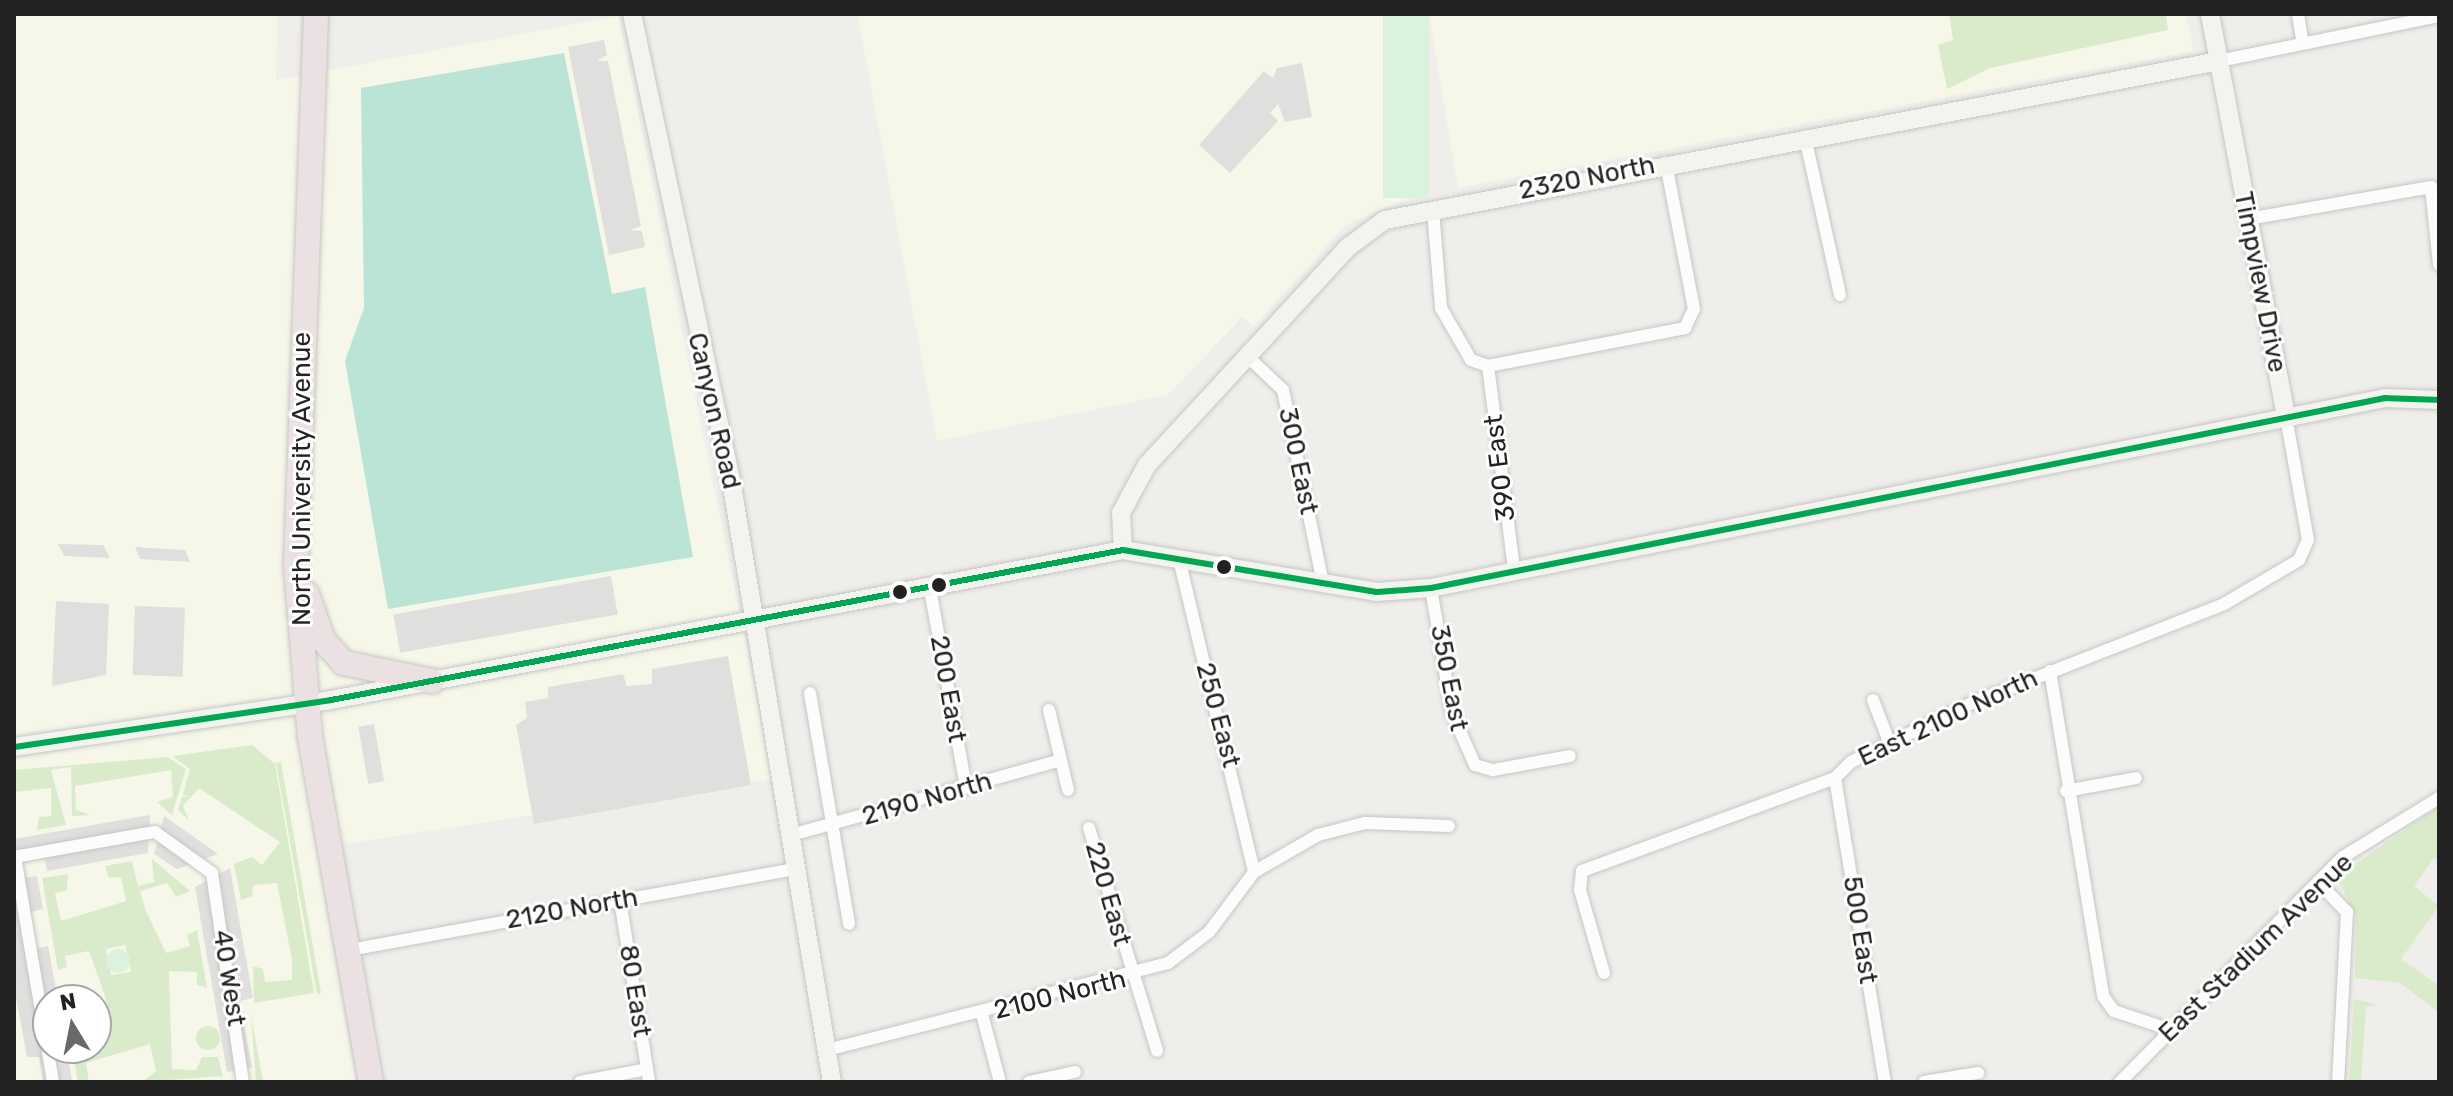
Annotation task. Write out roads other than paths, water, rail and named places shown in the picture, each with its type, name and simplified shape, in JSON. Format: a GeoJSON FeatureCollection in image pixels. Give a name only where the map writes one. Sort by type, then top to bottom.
{"type":"FeatureCollection","features":[{"type":"Feature","properties":{"kind":"highway","name":"North University Avenue"},"geometry":{"type":"LineString","coordinates":[[316,14],[296,549],[307,704],[371,1082]]}},
{"type":"Feature","properties":{"kind":"highway"},"geometry":{"type":"LineString","coordinates":[[296,549],[329,650],[352,666],[432,681]]}},
{"type":"Feature","properties":{"kind":"main road","name":"Canyon Road"},"geometry":{"type":"LineString","coordinates":[[632,14],[754,621],[832,1082]]}},
{"type":"Feature","properties":{"kind":"main road","name":"Timpview Drive"},"geometry":{"type":"LineString","coordinates":[[2210,14],[2286,417]]}},
{"type":"Feature","properties":{"kind":"main road","name":"2320 North"},"geometry":{"type":"LineString","coordinates":[[1123,550],[1126,496],[1246,355],[1366,230],[1433,210],[1666,163],[2219,61]]}},
{"type":"Feature","properties":{"kind":"main road"},"geometry":{"type":"LineString","coordinates":[[14,747],[307,704],[930,589],[1123,550],[1377,592],[1431,588],[1514,569],[2385,398],[2439,400]]}},
{"type":"Feature","properties":{"kind":"street"},"geometry":{"type":"LineString","coordinates":[[2298,14],[2303,44]]}},
{"type":"Feature","properties":{"kind":"street"},"geometry":{"type":"LineString","coordinates":[[2219,61],[2439,16]]}},
{"type":"Feature","properties":{"kind":"street"},"geometry":{"type":"LineString","coordinates":[[1805,137],[1840,295]]}},
{"type":"Feature","properties":{"kind":"street"},"geometry":{"type":"LineString","coordinates":[[1433,210],[1447,326],[1466,356],[1488,366],[1685,328],[1692,321],[1666,163]]}},
{"type":"Feature","properties":{"kind":"street"},"geometry":{"type":"LineString","coordinates":[[2248,219],[2431,187],[2439,265]]}},
{"type":"Feature","properties":{"kind":"street","name":"300 East"},"geometry":{"type":"LineString","coordinates":[[1246,355],[1283,390],[1323,583]]}},
{"type":"Feature","properties":{"kind":"street","name":"390 East"},"geometry":{"type":"LineString","coordinates":[[1488,366],[1514,569]]}},
{"type":"Feature","properties":{"kind":"street","name":"Timpview Drive"},"geometry":{"type":"LineString","coordinates":[[2286,417],[2306,550]]}},
{"type":"Feature","properties":{"kind":"street","name":"East 2100 North"},"geometry":{"type":"LineString","coordinates":[[1604,973],[1589,931],[1582,871],[1835,778],[1890,744],[2050,671],[2224,604],[2306,550]]}},
{"type":"Feature","properties":{"kind":"street","name":"250 East"},"geometry":{"type":"LineString","coordinates":[[1179,559],[1254,872]]}},
{"type":"Feature","properties":{"kind":"street","name":"350 East"},"geometry":{"type":"LineString","coordinates":[[1431,588],[1452,713],[1475,765],[1493,770],[1570,756]]}},
{"type":"Feature","properties":{"kind":"street","name":"200 East"},"geometry":{"type":"LineString","coordinates":[[930,589],[966,788]]}},
{"type":"Feature","properties":{"kind":"street"},"geometry":{"type":"LineString","coordinates":[[2050,671],[2066,791],[2103,996],[2114,1011],[2171,1030]]}},
{"type":"Feature","properties":{"kind":"street"},"geometry":{"type":"LineString","coordinates":[[810,693],[849,924]]}},
{"type":"Feature","properties":{"kind":"street"},"geometry":{"type":"LineString","coordinates":[[1873,700],[1890,744]]}},
{"type":"Feature","properties":{"kind":"street"},"geometry":{"type":"LineString","coordinates":[[1049,710],[1068,790]]}},
{"type":"Feature","properties":{"kind":"street","name":"2190 North"},"geometry":{"type":"LineString","coordinates":[[791,835],[833,827],[1061,760]]}},
{"type":"Feature","properties":{"kind":"street","name":"500 East"},"geometry":{"type":"LineString","coordinates":[[1835,778],[1885,1082]]}},
{"type":"Feature","properties":{"kind":"street"},"geometry":{"type":"LineString","coordinates":[[2066,791],[2136,778]]}},
{"type":"Feature","properties":{"kind":"street","name":"East Stadium Avenue"},"geometry":{"type":"LineString","coordinates":[[2120,1082],[2318,882],[2439,798]]}},
{"type":"Feature","properties":{"kind":"street"},"geometry":{"type":"LineString","coordinates":[[1254,872],[1342,827],[1449,826]]}},
{"type":"Feature","properties":{"kind":"street","name":"220 East"},"geometry":{"type":"LineString","coordinates":[[1089,828],[1131,978],[1157,1051]]}},
{"type":"Feature","properties":{"kind":"street","name":"40 West"},"geometry":{"type":"LineString","coordinates":[[15,857],[155,832],[212,873],[243,1082]]}},
{"type":"Feature","properties":{"kind":"street"},"geometry":{"type":"LineString","coordinates":[[15,857],[53,1082]]}},
{"type":"Feature","properties":{"kind":"street","name":"2120 North"},"geometry":{"type":"LineString","coordinates":[[349,950],[796,869]]}},
{"type":"Feature","properties":{"kind":"street","name":"2100 North"},"geometry":{"type":"LineString","coordinates":[[827,1050],[1131,978],[1168,963],[1209,932],[1254,872]]}},
{"type":"Feature","properties":{"kind":"street"},"geometry":{"type":"LineString","coordinates":[[2318,882],[2335,895],[2348,924],[2338,1082]]}},
{"type":"Feature","properties":{"kind":"street","name":"80 East"},"geometry":{"type":"LineString","coordinates":[[620,900],[648,1076]]}},
{"type":"Feature","properties":{"kind":"street"},"geometry":{"type":"LineString","coordinates":[[982,1014],[1000,1082]]}},
{"type":"Feature","properties":{"kind":"street"},"geometry":{"type":"LineString","coordinates":[[1029,1082],[1075,1072]]}},
{"type":"Feature","properties":{"kind":"street"},"geometry":{"type":"LineString","coordinates":[[1924,1082],[1978,1073]]}},
{"type":"Feature","properties":{"kind":"street"},"geometry":{"type":"LineString","coordinates":[[580,1082],[648,1076]]}}]}
